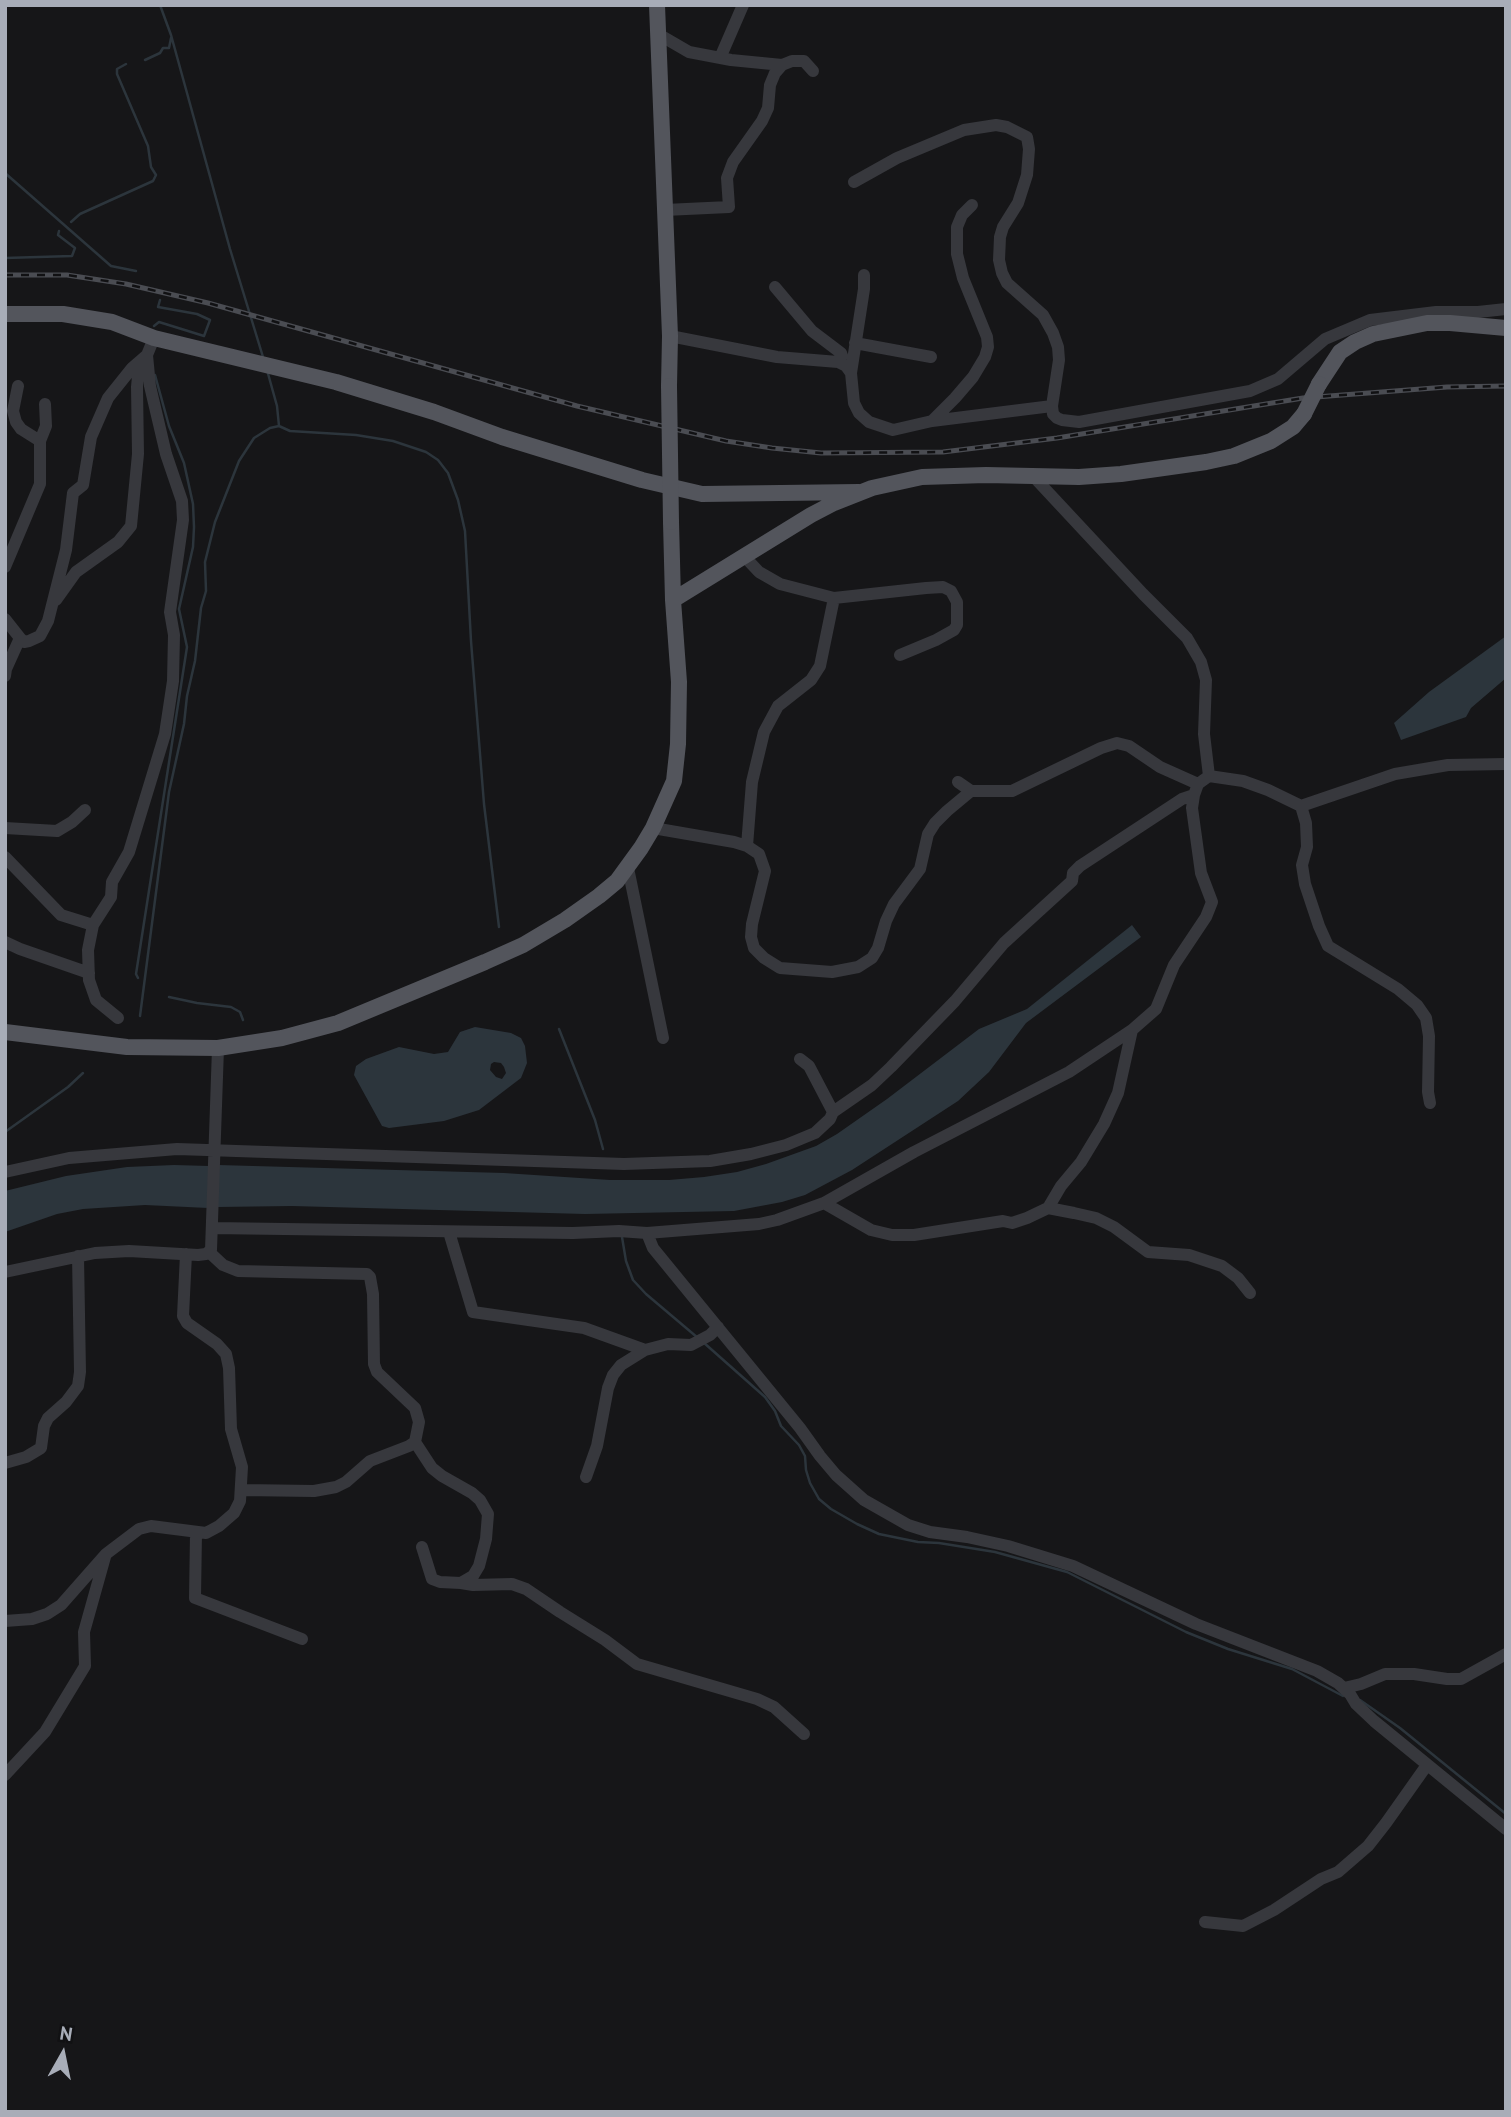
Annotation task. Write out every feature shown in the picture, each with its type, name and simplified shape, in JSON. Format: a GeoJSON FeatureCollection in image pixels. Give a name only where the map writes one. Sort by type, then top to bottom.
{"type":"FeatureCollection","features":[{"type":"Feature","properties":{"kind":"main road"},"geometry":{"type":"LineString","coordinates":[[5,1032],[127,1047],[218,1048],[282,1038],[338,1023],[523,945],[599,896],[628,868],[653,828],[674,781],[677,764],[679,682],[673,600],[670,336],[657,19]]}},
{"type":"Feature","properties":{"kind":"main road"},"geometry":{"type":"LineString","coordinates":[[5,314],[93,317],[154,338],[348,386],[642,480],[691,491],[718,494],[859,492]]}},
{"type":"Feature","properties":{"kind":"main road"},"geometry":{"type":"LineString","coordinates":[[673,600],[811,515],[859,492],[922,477],[1079,477],[1170,468],[1234,456],[1271,441],[1293,427],[1304,414],[1319,383],[1340,352],[1371,327],[1460,323],[1506,328]]}},
{"type":"Feature","properties":{"kind":"street"},"geometry":{"type":"LineString","coordinates":[[720,58],[743,5]]}},
{"type":"Feature","properties":{"kind":"street"},"geometry":{"type":"LineString","coordinates":[[657,19],[689,52],[782,65],[792,61],[804,61],[813,71]]}},
{"type":"Feature","properties":{"kind":"street"},"geometry":{"type":"LineString","coordinates":[[665,209],[729,207],[727,178],[733,162],[762,121],[768,108],[770,85],[782,65]]}},
{"type":"Feature","properties":{"kind":"street"},"geometry":{"type":"LineString","coordinates":[[854,182],[897,158],[964,130],[996,125],[1027,136],[1027,175],[1018,203],[1003,227],[999,260],[1007,283],[1043,315],[1053,333],[1059,360],[1052,406],[1056,418],[1079,422],[1250,391],[1278,379],[1325,339],[1436,312],[1478,313],[1506,309]]}},
{"type":"Feature","properties":{"kind":"street"},"geometry":{"type":"LineString","coordinates":[[932,421],[973,377],[988,347],[987,337],[957,254],[957,227],[962,215],[972,205]]}},
{"type":"Feature","properties":{"kind":"street"},"geometry":{"type":"LineString","coordinates":[[864,275],[851,373],[854,402],[859,413],[869,422],[893,430],[932,421],[1052,406]]}},
{"type":"Feature","properties":{"kind":"street"},"geometry":{"type":"LineString","coordinates":[[775,287],[812,331],[841,353],[838,362]]}},
{"type":"Feature","properties":{"kind":"street"},"geometry":{"type":"LineString","coordinates":[[670,336],[777,357],[838,362],[846,366],[851,373]]}},
{"type":"Feature","properties":{"kind":"street"},"geometry":{"type":"LineString","coordinates":[[52,606],[76,572],[118,542],[131,526],[138,454],[138,376],[154,338]]}},
{"type":"Feature","properties":{"kind":"street"},"geometry":{"type":"LineString","coordinates":[[855,343],[931,357]]}},
{"type":"Feature","properties":{"kind":"street"},"geometry":{"type":"LineString","coordinates":[[5,618],[24,642],[40,636],[48,621],[66,550],[72,493],[83,485],[91,437],[108,398],[131,368],[147,355]]}},
{"type":"Feature","properties":{"kind":"street"},"geometry":{"type":"LineString","coordinates":[[118,1018],[96,1000],[89,981],[88,950],[93,925],[111,897],[112,882],[128,852],[165,734],[173,681],[174,635],[170,612],[181,544],[183,510],[159,430],[147,355]]}},
{"type":"Feature","properties":{"kind":"street"},"geometry":{"type":"LineString","coordinates":[[18,386],[13,411],[16,422],[21,429],[40,441]]}},
{"type":"Feature","properties":{"kind":"street"},"geometry":{"type":"LineString","coordinates":[[5,567],[40,484],[40,441],[46,426],[45,404]]}},
{"type":"Feature","properties":{"kind":"street"},"geometry":{"type":"LineString","coordinates":[[1033,476],[1187,638],[1201,662],[1206,680],[1204,733],[1209,776]]}},
{"type":"Feature","properties":{"kind":"street"},"geometry":{"type":"LineString","coordinates":[[744,556],[759,572],[780,584],[834,598],[934,587],[951,591],[957,602],[957,625],[954,630],[900,655]]}},
{"type":"Feature","properties":{"kind":"street"},"geometry":{"type":"LineString","coordinates":[[747,846],[752,782],[764,732],[778,706],[811,680],[820,666],[834,598]]}},
{"type":"Feature","properties":{"kind":"street"},"geometry":{"type":"LineString","coordinates":[[5,676],[19,638]]}},
{"type":"Feature","properties":{"kind":"street"},"geometry":{"type":"LineString","coordinates":[[958,782],[971,791],[1012,791],[1101,748],[1117,743],[1129,746],[1196,789]]}},
{"type":"Feature","properties":{"kind":"street"},"geometry":{"type":"LineString","coordinates":[[1209,776],[1242,781],[1301,806],[1395,774],[1448,765],[1506,764]]}},
{"type":"Feature","properties":{"kind":"street"},"geometry":{"type":"LineString","coordinates":[[5,1172],[69,1158],[177,1149],[214,1153],[624,1164],[710,1161],[786,1145],[815,1133],[830,1119],[833,1112],[872,1085],[891,1067],[955,1001],[1004,943],[1072,881],[1073,873],[1080,866],[1182,799],[1209,776]]}},
{"type":"Feature","properties":{"kind":"street"},"geometry":{"type":"LineString","coordinates":[[212,1228],[647,1233],[759,1224],[824,1203],[914,1152],[1069,1072],[1132,1031],[1156,1009],[1174,965],[1206,917],[1212,902],[1200,873],[1192,808],[1196,789]]}},
{"type":"Feature","properties":{"kind":"street"},"geometry":{"type":"LineString","coordinates":[[653,828],[734,842],[759,853],[765,871],[752,923],[751,937],[754,948],[780,968],[832,972],[858,967],[872,958],[894,904],[920,869],[928,834],[935,823],[971,791]]}},
{"type":"Feature","properties":{"kind":"street"},"geometry":{"type":"LineString","coordinates":[[1301,806],[1306,823],[1307,847],[1302,865],[1305,884],[1319,926],[1328,946],[1398,989],[1417,1005],[1426,1018],[1429,1036],[1430,1102]]}},
{"type":"Feature","properties":{"kind":"street"},"geometry":{"type":"LineString","coordinates":[[5,828],[57,831],[85,810]]}},
{"type":"Feature","properties":{"kind":"street"},"geometry":{"type":"LineString","coordinates":[[5,857],[61,915],[93,925]]}},
{"type":"Feature","properties":{"kind":"street"},"geometry":{"type":"LineString","coordinates":[[628,868],[663,1038]]}},
{"type":"Feature","properties":{"kind":"street"},"geometry":{"type":"LineString","coordinates":[[5,942],[89,973]]}},
{"type":"Feature","properties":{"kind":"street"},"geometry":{"type":"LineString","coordinates":[[824,1203],[872,1230],[892,1235],[914,1235],[1003,1221],[1012,1223],[1048,1208],[1104,1124],[1118,1093],[1132,1031]]}},
{"type":"Feature","properties":{"kind":"street"},"geometry":{"type":"LineString","coordinates":[[5,1272],[78,1256],[129,1251],[206,1254],[211,1250],[218,1048]]}},
{"type":"Feature","properties":{"kind":"street"},"geometry":{"type":"LineString","coordinates":[[800,1059],[809,1066],[833,1112]]}},
{"type":"Feature","properties":{"kind":"street"},"geometry":{"type":"LineString","coordinates":[[1048,1208],[1096,1218],[1114,1227],[1148,1252],[1189,1255],[1222,1266],[1238,1278],[1250,1293]]}},
{"type":"Feature","properties":{"kind":"street"},"geometry":{"type":"LineString","coordinates":[[449,1232],[473,1312],[584,1328],[645,1350]]}},
{"type":"Feature","properties":{"kind":"street"},"geometry":{"type":"LineString","coordinates":[[647,1233],[653,1248],[836,1475],[877,1508],[908,1525],[930,1532],[1009,1546],[1073,1566],[1196,1624],[1317,1671],[1350,1695],[1427,1765],[1506,1829]]}},
{"type":"Feature","properties":{"kind":"street"},"geometry":{"type":"LineString","coordinates":[[209,1252],[223,1265],[238,1270],[367,1274],[370,1277],[373,1294],[374,1364],[379,1376],[415,1408],[419,1422],[415,1442],[432,1468],[472,1493],[480,1500],[488,1514],[486,1539],[479,1566],[473,1576],[461,1583]]}},
{"type":"Feature","properties":{"kind":"street"},"geometry":{"type":"LineString","coordinates":[[5,1621],[47,1614],[61,1605],[106,1554],[128,1535],[150,1526],[206,1533],[234,1513],[240,1501],[242,1467],[231,1429],[226,1354],[187,1323],[183,1316],[186,1254]]}},
{"type":"Feature","properties":{"kind":"street"},"geometry":{"type":"LineString","coordinates":[[5,1463],[26,1457],[41,1448],[48,1418],[78,1387],[78,1256]]}},
{"type":"Feature","properties":{"kind":"street"},"geometry":{"type":"LineString","coordinates":[[586,1477],[597,1446],[608,1388],[613,1376],[634,1355],[667,1344],[691,1345],[710,1335],[718,1327]]}},
{"type":"Feature","properties":{"kind":"street"},"geometry":{"type":"LineString","coordinates":[[242,1490],[326,1490],[345,1482],[370,1461],[415,1442]]}},
{"type":"Feature","properties":{"kind":"street"},"geometry":{"type":"LineString","coordinates":[[196,1533],[195,1598],[302,1639]]}},
{"type":"Feature","properties":{"kind":"street"},"geometry":{"type":"LineString","coordinates":[[422,1548],[432,1579],[440,1583],[512,1584],[526,1589],[637,1664],[757,1699],[774,1707],[804,1734]]}},
{"type":"Feature","properties":{"kind":"street"},"geometry":{"type":"LineString","coordinates":[[5,1774],[45,1732],[85,1666],[84,1632],[106,1554]]}},
{"type":"Feature","properties":{"kind":"street"},"geometry":{"type":"LineString","coordinates":[[1350,1695],[1361,1684],[1385,1674],[1461,1679],[1506,1654]]}},
{"type":"Feature","properties":{"kind":"street"},"geometry":{"type":"LineString","coordinates":[[1205,1922],[1243,1926],[1274,1910],[1321,1879],[1338,1872],[1374,1838],[1427,1765]]}},
{"type":"Feature","properties":{"kind":"shaded area"},"geometry":{"type":"Polygon","coordinates":[[[1506,636],[1506,678],[1471,708],[1466,717],[1401,740],[1394,723],[1429,692],[1506,636]]]}},
{"type":"Feature","properties":{"kind":"shaded area"},"geometry":{"type":"Polygon","coordinates":[[[1132,925],[1141,937],[1026,1023],[989,1072],[958,1101],[852,1170],[805,1195],[734,1211],[585,1214],[292,1206],[218,1207],[218,1165],[669,1180],[737,1172],[766,1164],[816,1146],[837,1134],[979,1029],[1027,1009],[1132,925]]]}},
{"type":"Feature","properties":{"kind":"shaded area"},"geometry":{"type":"Polygon","coordinates":[[[475,1027],[511,1033],[521,1038],[527,1063],[521,1078],[479,1110],[444,1121],[389,1128],[382,1126],[354,1075],[356,1066],[366,1059],[399,1047],[434,1054],[448,1052],[460,1032],[475,1027]],[[494,1062],[490,1070],[502,1079],[506,1073],[501,1063],[494,1062]]]}},
{"type":"Feature","properties":{"kind":"shaded area"},"geometry":{"type":"Polygon","coordinates":[[[209,1166],[208,1208],[145,1205],[83,1209],[57,1214],[5,1232],[5,1191],[66,1176],[127,1167],[209,1166]]]}},
{"type":"Feature","properties":{"kind":"waterway"},"geometry":{"type":"LineString","coordinates":[[160,5],[171,35],[263,357]]}},
{"type":"Feature","properties":{"kind":"waterway"},"geometry":{"type":"LineString","coordinates":[[145,60],[160,53],[163,48],[169,48],[171,38]]}},
{"type":"Feature","properties":{"kind":"waterway"},"geometry":{"type":"LineString","coordinates":[[71,222],[80,214],[153,181],[156,175],[151,167],[148,146],[117,74],[117,69],[126,64]]}},
{"type":"Feature","properties":{"kind":"waterway"},"geometry":{"type":"LineString","coordinates":[[5,173],[111,266],[136,271]]}},
{"type":"Feature","properties":{"kind":"waterway"},"geometry":{"type":"LineString","coordinates":[[5,258],[72,256],[75,248],[58,235],[59,231]]}},
{"type":"Feature","properties":{"kind":"waterway"},"geometry":{"type":"LineString","coordinates":[[154,326],[159,322],[204,336],[210,320],[197,314],[158,307],[160,300]]}},
{"type":"Feature","properties":{"kind":"waterway"},"geometry":{"type":"LineString","coordinates":[[140,1016],[169,792],[184,724],[201,608],[206,591],[205,562],[215,522],[239,461],[254,438],[279,426],[277,406],[267,370]]}},
{"type":"Feature","properties":{"kind":"waterway"},"geometry":{"type":"LineString","coordinates":[[138,978],[136,974],[187,647],[179,609],[193,547],[194,527],[193,504],[184,463],[169,426],[155,375]]}},
{"type":"Feature","properties":{"kind":"waterway"},"geometry":{"type":"LineString","coordinates":[[279,426],[290,431],[356,435],[393,441],[426,452],[438,460],[448,473],[465,531],[484,804],[499,927]]}},
{"type":"Feature","properties":{"kind":"waterway"},"geometry":{"type":"LineString","coordinates":[[169,997],[231,1007],[240,1012],[243,1020]]}},
{"type":"Feature","properties":{"kind":"waterway"},"geometry":{"type":"LineString","coordinates":[[559,1029],[595,1120],[603,1149]]}},
{"type":"Feature","properties":{"kind":"waterway"},"geometry":{"type":"LineString","coordinates":[[5,1132],[68,1087],[83,1073]]}},
{"type":"Feature","properties":{"kind":"waterway"},"geometry":{"type":"LineString","coordinates":[[622,1237],[633,1280],[698,1338]]}},
{"type":"Feature","properties":{"kind":"waterway"},"geometry":{"type":"LineString","coordinates":[[703,1342],[765,1397],[781,1426],[799,1445],[805,1456],[810,1483],[819,1499],[857,1524],[879,1534],[995,1552],[1067,1572],[1186,1632],[1228,1649],[1292,1669],[1343,1696]]}},
{"type":"Feature","properties":{"kind":"waterway"},"geometry":{"type":"LineString","coordinates":[[1360,1700],[1400,1728],[1506,1814]]}},
{"type":"Feature","properties":{"kind":"railway"},"geometry":{"type":"LineString","coordinates":[[5,275],[67,275],[126,284],[208,303],[577,406],[726,441],[821,453],[943,452],[1057,438],[1303,398],[1447,387],[1506,386]]}}]}
